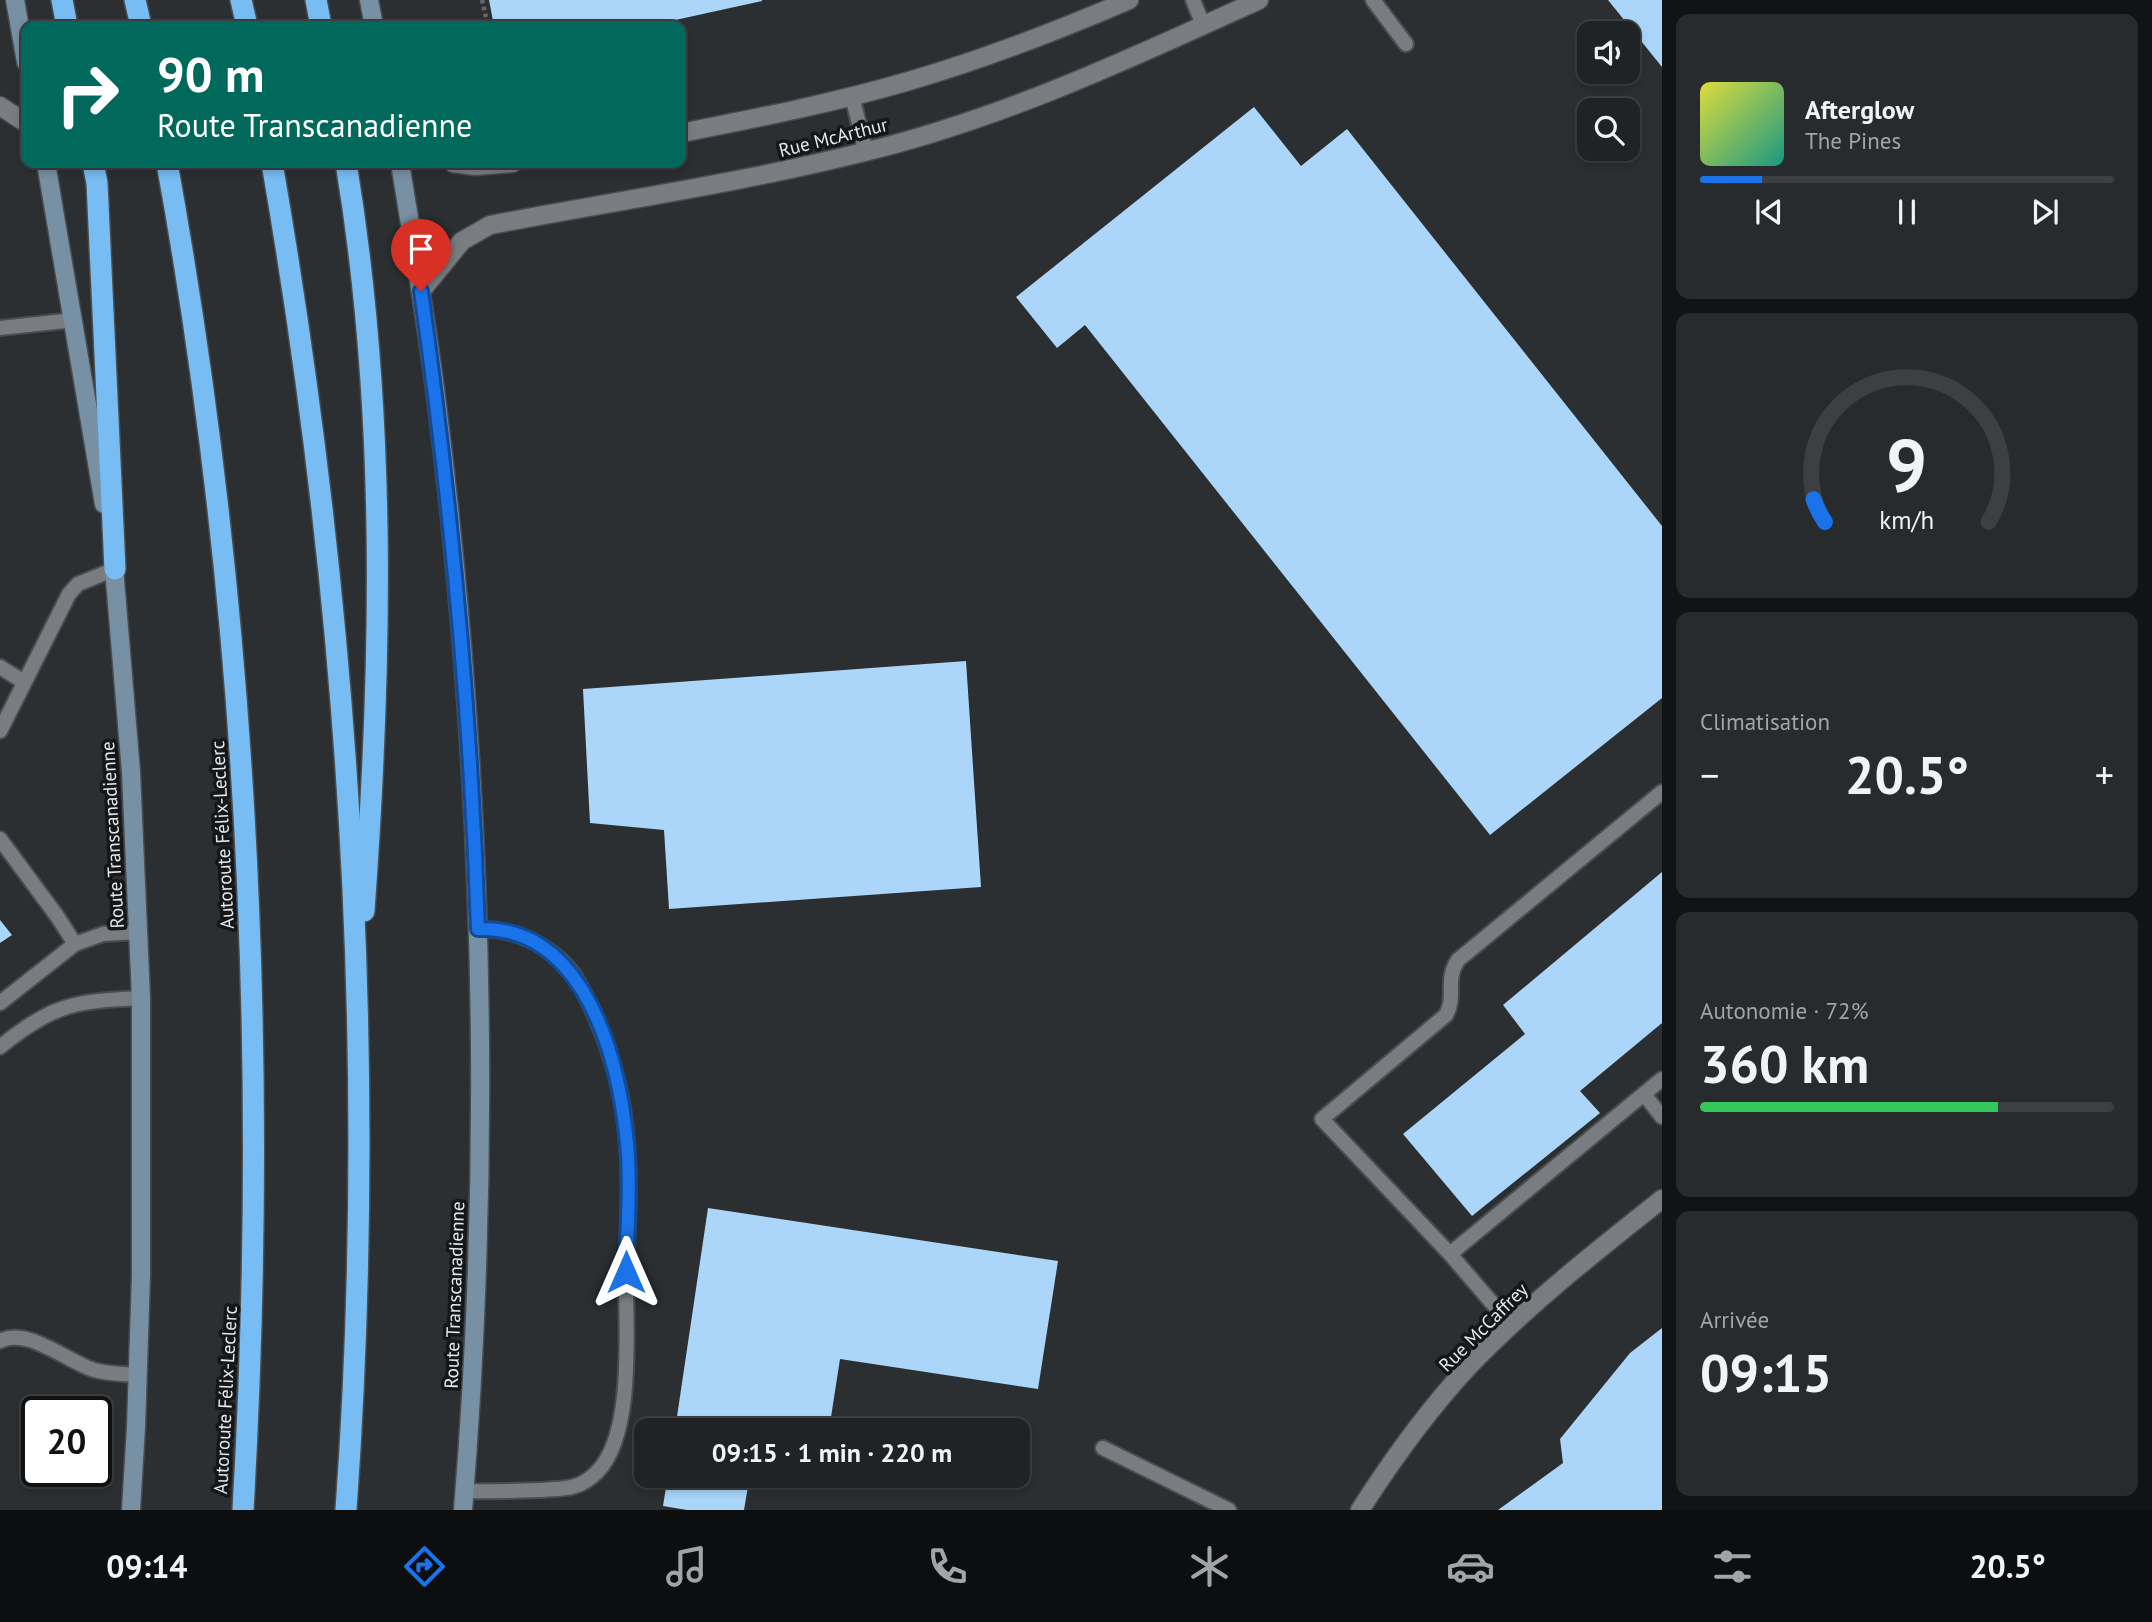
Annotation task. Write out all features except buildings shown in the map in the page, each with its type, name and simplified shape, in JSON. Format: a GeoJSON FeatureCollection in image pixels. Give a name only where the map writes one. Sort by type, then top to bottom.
{"type":"FeatureCollection","features":[{"type":"Feature","properties":{"kind":"highway"},"geometry":{"type":"LineString","coordinates":[[62,0],[66,21]]}},
{"type":"Feature","properties":{"kind":"highway"},"geometry":{"type":"LineString","coordinates":[[135,0],[140,21]]}},
{"type":"Feature","properties":{"kind":"highway"},"geometry":{"type":"LineString","coordinates":[[241,0],[246,21]]}},
{"type":"Feature","properties":{"kind":"highway"},"geometry":{"type":"LineString","coordinates":[[316,0],[320,21]]}},
{"type":"Feature","properties":{"kind":"highway"},"geometry":{"type":"LineString","coordinates":[[94,168],[97,183],[115,569]]}},
{"type":"Feature","properties":{"kind":"highway","name":"Autoroute Félix-Leclerc"},"geometry":{"type":"LineString","coordinates":[[168,168],[189,295],[225,565],[246,833],[255,1129],[253,1289],[243,1510]]}},
{"type":"Feature","properties":{"kind":"highway"},"geometry":{"type":"LineString","coordinates":[[273,168],[294,290],[328,569],[347,798],[357,1011],[356,1280],[346,1510]]}},
{"type":"Feature","properties":{"kind":"highway"},"geometry":{"type":"LineString","coordinates":[[347,168],[369,361],[377,580],[371,806],[357,1011]]}},
{"type":"Feature","properties":{"kind":"main road"},"geometry":{"type":"LineString","coordinates":[[15,0],[21,34]]}},
{"type":"Feature","properties":{"kind":"main road"},"geometry":{"type":"LineString","coordinates":[[369,0],[373,21]]}},
{"type":"Feature","properties":{"kind":"main road","name":"Route Transcanadienne"},"geometry":{"type":"LineString","coordinates":[[47,168],[115,569],[131,784],[141,998],[142,1181],[139,1375],[131,1510]]}},
{"type":"Feature","properties":{"kind":"main road","name":"Route Transcanadienne"},"geometry":{"type":"LineString","coordinates":[[401,168],[437,404],[462,648],[475,838],[480,1164],[475,1325],[463,1510]]}},
{"type":"Feature","properties":{"kind":"street","name":"Rue McArthur"},"geometry":{"type":"LineString","coordinates":[[686,132],[852,96],[975,60],[1129,0]]}},
{"type":"Feature","properties":{"kind":"street","name":"Rue McArthur"},"geometry":{"type":"LineString","coordinates":[[421,291],[462,241],[490,225],[766,174],[866,152],[1029,99],[1124,61],[1259,0]]}},
{"type":"Feature","properties":{"kind":"street"},"geometry":{"type":"LineString","coordinates":[[0,106],[21,120]]}},
{"type":"Feature","properties":{"kind":"street","name":"Rue McCaffrey"},"geometry":{"type":"LineString","coordinates":[[1360,1510],[1383,1474],[1467,1368],[1550,1290],[1662,1199]]}},
{"type":"Feature","properties":{"kind":"lane"},"geometry":{"type":"LineString","coordinates":[[1193,0],[1203,25]]}},
{"type":"Feature","properties":{"kind":"lane"},"geometry":{"type":"LineString","coordinates":[[1373,0],[1406,44]]}},
{"type":"Feature","properties":{"kind":"lane"},"geometry":{"type":"LineString","coordinates":[[852,96],[866,152]]}},
{"type":"Feature","properties":{"kind":"lane"},"geometry":{"type":"LineString","coordinates":[[0,328],[74,320]]}},
{"type":"Feature","properties":{"kind":"lane"},"geometry":{"type":"LineString","coordinates":[[0,731],[56,618],[78,584],[115,569]]}},
{"type":"Feature","properties":{"kind":"lane"},"geometry":{"type":"LineString","coordinates":[[0,667],[24,682]]}},
{"type":"Feature","properties":{"kind":"lane"},"geometry":{"type":"LineString","coordinates":[[1511,1325],[1450,1254],[1322,1119],[1446,1015],[1452,999],[1449,978],[1458,960],[1662,792]]}},
{"type":"Feature","properties":{"kind":"lane"},"geometry":{"type":"LineString","coordinates":[[0,839],[75,944]]}},
{"type":"Feature","properties":{"kind":"lane"},"geometry":{"type":"LineString","coordinates":[[465,1491],[556,1489],[575,1487],[587,1481],[607,1460],[617,1436],[626,1373],[627,1146],[620,1095],[606,1039],[570,971],[547,950],[531,939],[507,931],[478,929]]}},
{"type":"Feature","properties":{"kind":"lane"},"geometry":{"type":"LineString","coordinates":[[0,1003],[75,944],[103,934],[139,932]]}},
{"type":"Feature","properties":{"kind":"lane"},"geometry":{"type":"LineString","coordinates":[[0,1047],[33,1022],[69,1005],[141,998]]}},
{"type":"Feature","properties":{"kind":"lane"},"geometry":{"type":"LineString","coordinates":[[1450,1254],[1662,1079]]}},
{"type":"Feature","properties":{"kind":"lane"},"geometry":{"type":"LineString","coordinates":[[1644,1094],[1662,1117]]}},
{"type":"Feature","properties":{"kind":"lane"},"geometry":{"type":"LineString","coordinates":[[0,1341],[16,1336],[94,1370],[139,1375]]}},
{"type":"Feature","properties":{"kind":"lane"},"geometry":{"type":"LineString","coordinates":[[1103,1448],[1229,1510]]}},
{"type":"Feature","properties":{"kind":"path"},"geometry":{"type":"LineString","coordinates":[[482,0],[487,21]]}},
{"type":"Feature","properties":{"kind":"route"},"geometry":{"type":"LineString","coordinates":[[421,291],[437,404],[464,676],[478,929],[507,931],[531,939],[547,950],[570,971],[606,1039],[620,1095],[627,1146],[626,1272]]}}]}
